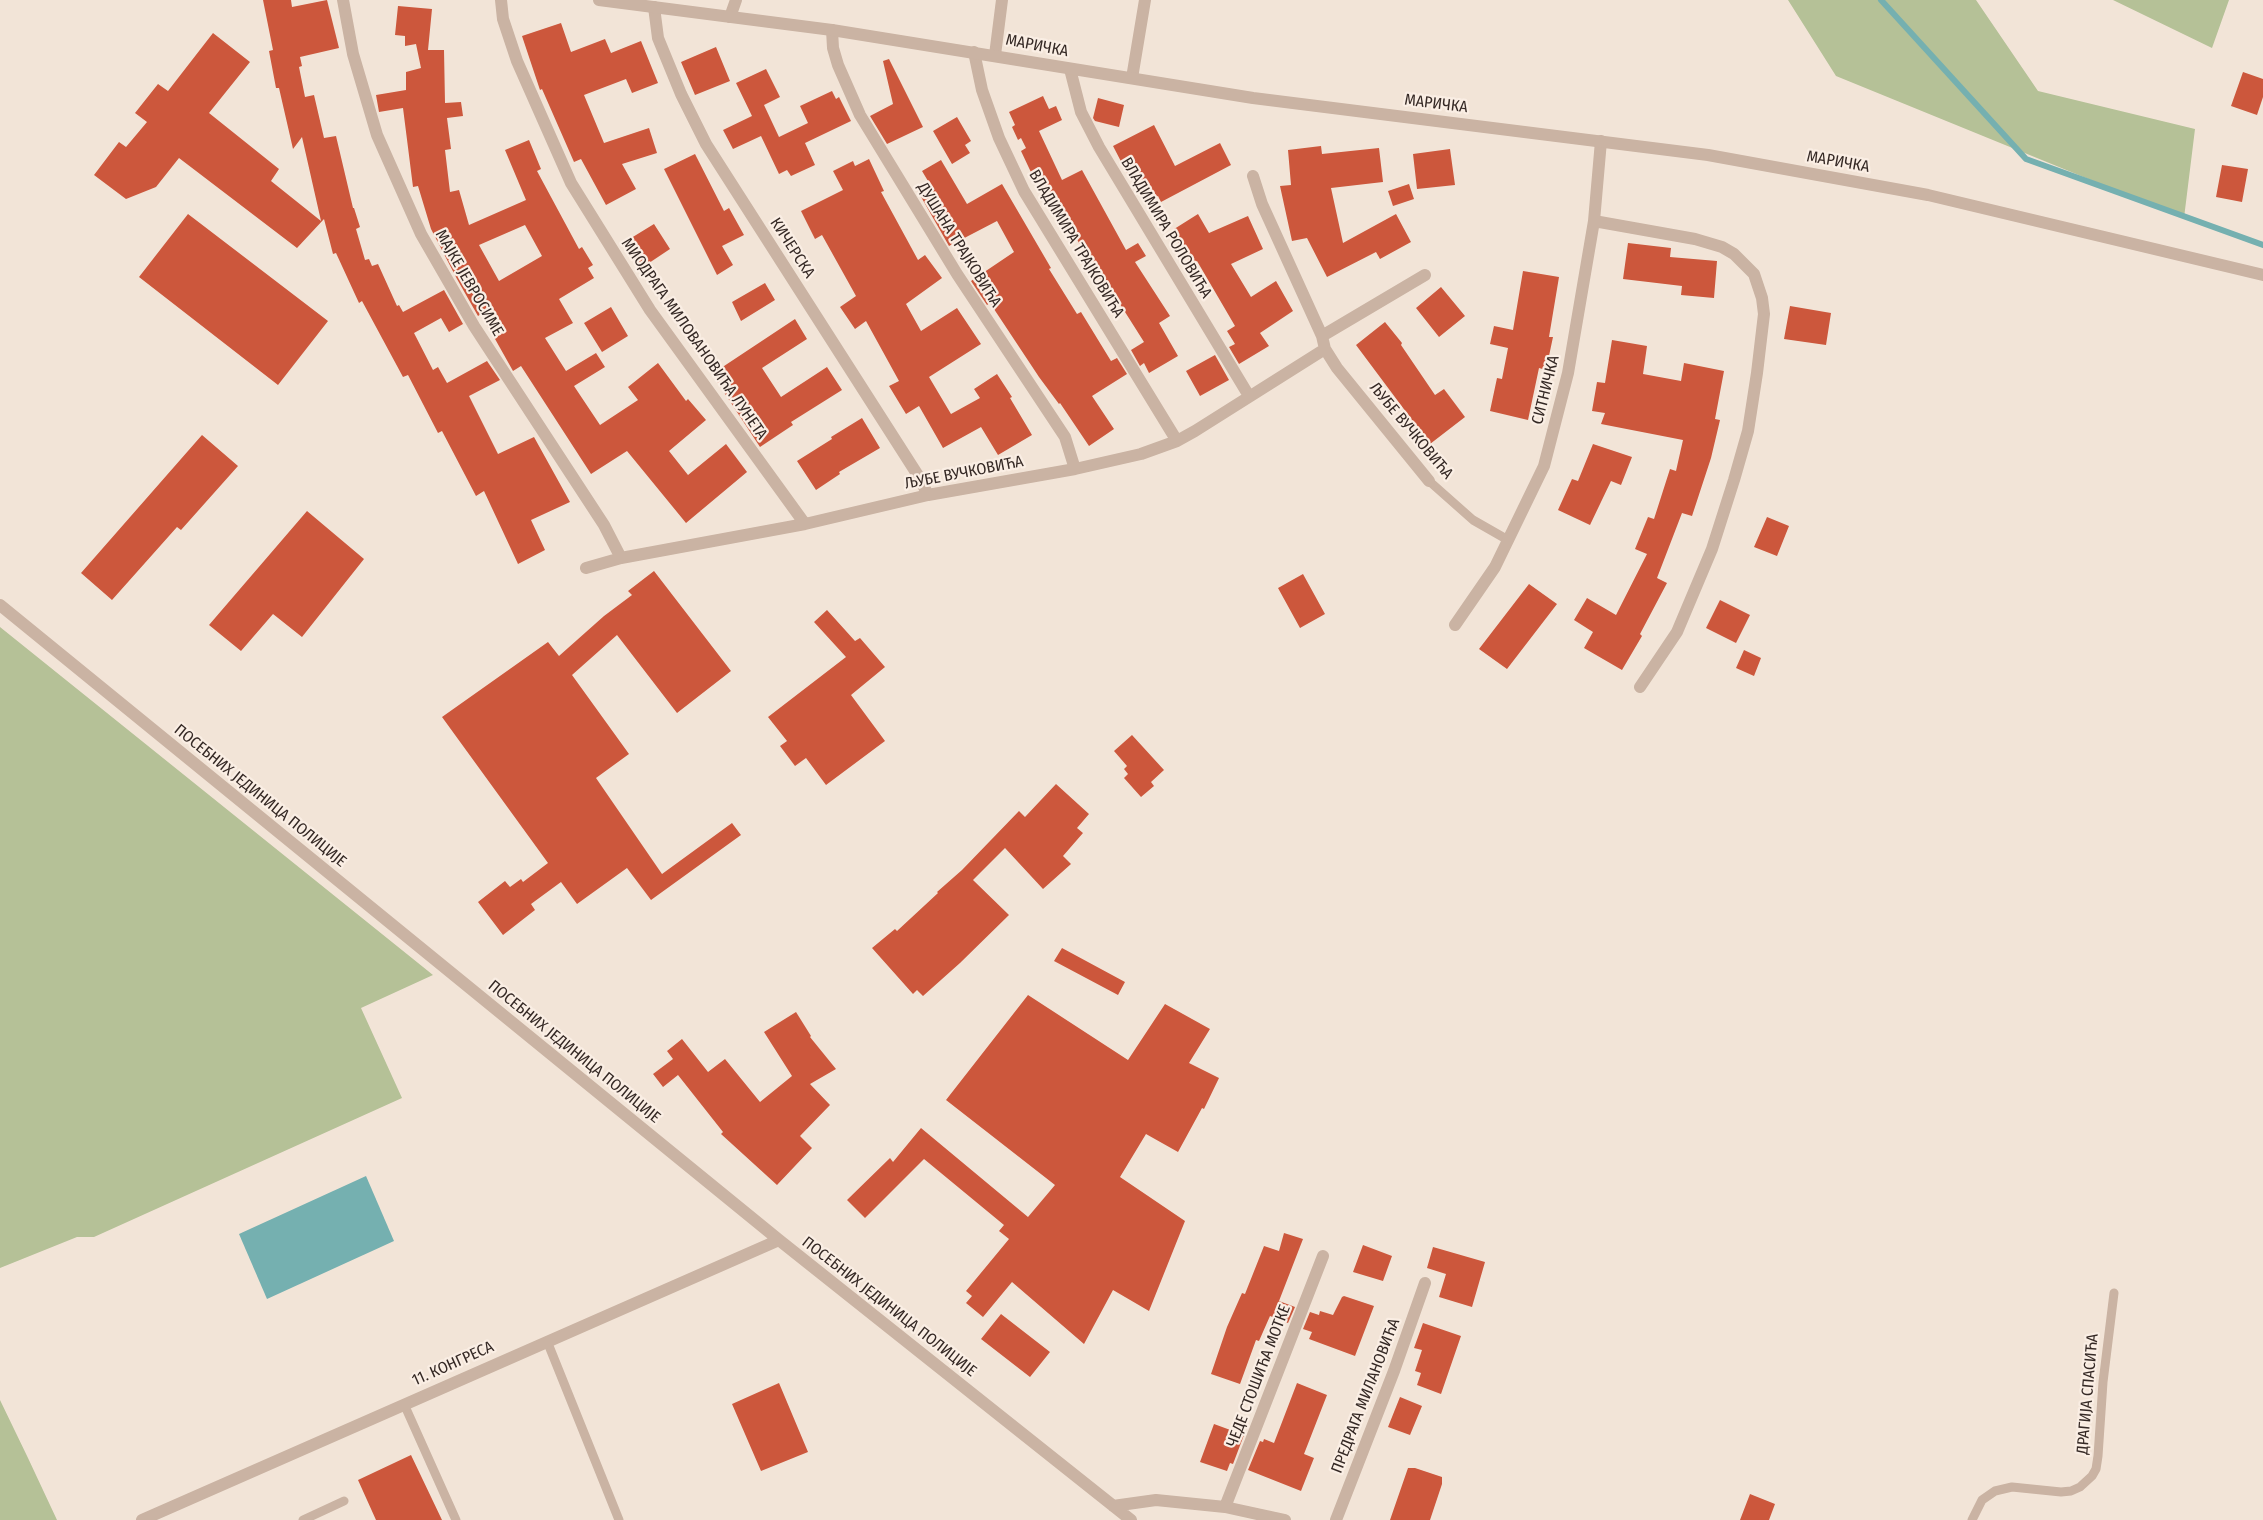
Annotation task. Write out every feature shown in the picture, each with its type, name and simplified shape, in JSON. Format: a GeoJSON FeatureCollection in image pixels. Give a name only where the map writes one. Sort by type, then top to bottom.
{"type":"FeatureCollection","features":[{"type":"Feature","properties":{"kind":"street","name":"МАЈКЕ ЈЕВРОСИМЕ"},"geometry":{"type":"LineString","coordinates":[[343,0],[353,54],[377,135],[421,234],[474,326],[604,526],[620,558]]}},
{"type":"Feature","properties":{"kind":"street","name":"МИОДРАГА МИЛОВАНОВИЋА ЛУНЕТА"},"geometry":{"type":"LineString","coordinates":[[501,0],[503,19],[517,61],[571,183],[650,310],[805,524]]}},
{"type":"Feature","properties":{"kind":"street","name":"МАРИЧКА"},"geometry":{"type":"LineString","coordinates":[[600,0],[832,30],[1253,98],[1708,155],[1928,195],[2263,275]]}},
{"type":"Feature","properties":{"kind":"street"},"geometry":{"type":"LineString","coordinates":[[730,17],[736,0]]}},
{"type":"Feature","properties":{"kind":"street"},"geometry":{"type":"LineString","coordinates":[[994,55],[1002,0]]}},
{"type":"Feature","properties":{"kind":"street"},"geometry":{"type":"LineString","coordinates":[[1132,78],[1146,0]]}},
{"type":"Feature","properties":{"kind":"street","name":"КИЧЕРСКА"},"geometry":{"type":"LineString","coordinates":[[654,7],[658,38],[681,94],[706,144],[919,477],[928,495]]}},
{"type":"Feature","properties":{"kind":"street","name":"ДУШАНА ТРАЈКОВИЋА"},"geometry":{"type":"LineString","coordinates":[[832,30],[833,48],[838,65],[860,115],[957,274],[1065,437],[1075,469]]}},
{"type":"Feature","properties":{"kind":"street","name":"ВЛАДИМИРА ТРАЈКОВИЋА"},"geometry":{"type":"LineString","coordinates":[[974,52],[982,90],[999,138],[1024,191],[1177,441]]}},
{"type":"Feature","properties":{"kind":"street","name":"ВЛАДИМИРА РОЛОВИЋА"},"geometry":{"type":"LineString","coordinates":[[1070,69],[1081,112],[1099,147],[1249,396]]}},
{"type":"Feature","properties":{"kind":"street","name":"СИТНИЧКА"},"geometry":{"type":"LineString","coordinates":[[1455,625],[1494,567],[1544,466],[1568,373],[1594,221],[1600,141]]}},
{"type":"Feature","properties":{"kind":"street"},"geometry":{"type":"LineString","coordinates":[[1253,176],[1262,204],[1322,336],[1425,275]]}},
{"type":"Feature","properties":{"kind":"street"},"geometry":{"type":"LineString","coordinates":[[1594,221],[1695,239],[1722,247],[1734,254],[1754,274],[1762,298],[1762,335],[1748,431],[1729,498],[1712,549],[1677,632],[1640,687]]}},
{"type":"Feature","properties":{"kind":"street","name":"ЉУБЕ ВУЧКОВИЋА"},"geometry":{"type":"LineString","coordinates":[[1322,336],[1325,349],[1337,368],[1429,482]]}},
{"type":"Feature","properties":{"kind":"street","name":"ЉУБЕ ВУЧКОВИЋА"},"geometry":{"type":"LineString","coordinates":[[586,568],[620,558],[805,524],[928,495],[1075,469],[1141,454],[1177,441],[1325,349]]}},
{"type":"Feature","properties":{"kind":"street","name":"ПОСЕБНИХ ЈЕДИНИЦА ПОЛИЦИЈЕ"},"geometry":{"type":"LineString","coordinates":[[0,605],[779,1240],[1131,1520]]}},
{"type":"Feature","properties":{"kind":"street","name":"11. КОНГРЕСА"},"geometry":{"type":"LineString","coordinates":[[142,1520],[779,1240]]}},
{"type":"Feature","properties":{"kind":"street","name":"ЧЕДЕ СТОШИЋА МОТКЕ"},"geometry":{"type":"LineString","coordinates":[[1225,1508],[1323,1256]]}},
{"type":"Feature","properties":{"kind":"street","name":"ПРЕДРАГА МИЛАНОВИЋА"},"geometry":{"type":"LineString","coordinates":[[1336,1520],[1394,1370],[1425,1283]]}},
{"type":"Feature","properties":{"kind":"street"},"geometry":{"type":"LineString","coordinates":[[1113,1506],[1156,1500],[1225,1508],[1285,1520]]}},
{"type":"Feature","properties":{"kind":"lane","name":"ЉУБЕ ВУЧКОВИЋА"},"geometry":{"type":"LineString","coordinates":[[1429,482],[1473,520],[1508,540]]}},
{"type":"Feature","properties":{"kind":"lane","name":"ДРАГИЈА СПАСИЋА"},"geometry":{"type":"LineString","coordinates":[[1972,1520],[1982,1500],[1996,1491],[2012,1487],[2061,1492],[2071,1491],[2080,1487],[2092,1476],[2096,1469],[2098,1456],[2103,1382],[2114,1293]]}},
{"type":"Feature","properties":{"kind":"lane"},"geometry":{"type":"LineString","coordinates":[[547,1341],[619,1520]]}},
{"type":"Feature","properties":{"kind":"lane"},"geometry":{"type":"LineString","coordinates":[[404,1404],[456,1520]]}},
{"type":"Feature","properties":{"kind":"lane"},"geometry":{"type":"LineString","coordinates":[[303,1520],[344,1501]]}},
{"type":"Feature","properties":{"kind":"green space"},"geometry":{"type":"Polygon","coordinates":[[[1788,0],[1976,0],[2038,91],[2195,129],[2184,218],[1836,76],[1788,0]]]}},
{"type":"Feature","properties":{"kind":"green space"},"geometry":{"type":"Polygon","coordinates":[[[2113,0],[2229,0],[2212,48],[2113,0]]]}},
{"type":"Feature","properties":{"kind":"green space"},"geometry":{"type":"Polygon","coordinates":[[[0,627],[433,975],[361,1008],[402,1098],[94,1237],[77,1237],[0,1268],[0,627]]]}},
{"type":"Feature","properties":{"kind":"green space"},"geometry":{"type":"Polygon","coordinates":[[[0,1400],[28,1458],[57,1520],[0,1520],[0,1400]]]}},
{"type":"Feature","properties":{"kind":"water"},"geometry":{"type":"Polygon","coordinates":[[[366,1176],[394,1241],[267,1299],[239,1234],[366,1176]]]}},
{"type":"Feature","properties":{"kind":"building"},"geometry":{"type":"Polygon","coordinates":[[[263,0],[291,0],[292,7],[327,0],[339,48],[300,57],[302,66],[299,67],[305,97],[314,95],[324,138],[336,136],[353,208],[360,227],[356,229],[365,260],[369,259],[372,266],[378,264],[397,306],[399,305],[403,312],[444,290],[463,324],[449,332],[441,318],[414,333],[433,370],[438,367],[447,383],[487,361],[500,380],[469,396],[498,454],[534,437],[570,502],[531,520],[545,550],[518,564],[484,491],[476,496],[442,431],[438,433],[408,375],[403,377],[362,301],[359,303],[336,253],[333,254],[324,219],[297,248],[179,158],[156,187],[126,199],[94,175],[119,142],[126,147],[147,122],[135,113],[158,84],[168,91],[213,33],[250,62],[209,113],[279,169],[271,181],[321,221],[302,137],[293,149],[279,88],[276,88],[269,51],[273,50],[263,0]]]}},
{"type":"Feature","properties":{"kind":"building"},"geometry":{"type":"Polygon","coordinates":[[[398,6],[432,9],[428,50],[444,50],[445,103],[461,102],[463,116],[447,118],[451,149],[445,150],[450,192],[459,190],[469,225],[526,200],[505,150],[529,140],[541,169],[537,171],[579,249],[582,247],[593,265],[588,268],[594,278],[559,299],[573,323],[545,338],[566,371],[596,353],[605,367],[574,386],[600,425],[638,400],[628,387],[658,363],[686,401],[688,399],[706,420],[669,451],[688,475],[726,444],[747,472],[686,523],[627,451],[591,474],[521,366],[513,371],[481,314],[478,316],[431,229],[418,186],[413,187],[403,108],[379,112],[376,95],[406,90],[406,72],[421,68],[416,44],[405,46],[405,36],[395,35],[398,6]],[[525,225],[479,245],[499,281],[542,256],[525,225]]]}},
{"type":"Feature","properties":{"kind":"building"},"geometry":{"type":"Polygon","coordinates":[[[561,23],[571,52],[605,39],[611,53],[641,41],[658,83],[632,93],[626,79],[584,95],[604,143],[649,128],[657,153],[622,164],[636,189],[606,205],[581,159],[574,162],[542,89],[540,90],[522,36],[561,23]]]}},
{"type":"Feature","properties":{"kind":"building"},"geometry":{"type":"Polygon","coordinates":[[[716,47],[730,81],[695,95],[681,62],[716,47]]]}},
{"type":"Feature","properties":{"kind":"building"},"geometry":{"type":"Polygon","coordinates":[[[889,59],[923,127],[887,144],[870,116],[893,104],[883,61],[889,59]]]}},
{"type":"Feature","properties":{"kind":"building"},"geometry":{"type":"Polygon","coordinates":[[[766,69],[780,97],[764,105],[779,137],[808,123],[800,106],[832,91],[836,99],[839,97],[851,121],[805,143],[815,165],[791,176],[787,170],[779,174],[761,136],[733,149],[723,130],[752,116],[736,83],[766,69]]]}},
{"type":"Feature","properties":{"kind":"building"},"geometry":{"type":"Polygon","coordinates":[[[2243,72],[2263,79],[2263,97],[2257,115],[2231,106],[2243,72]]]}},
{"type":"Feature","properties":{"kind":"building"},"geometry":{"type":"Polygon","coordinates":[[[1043,96],[1049,109],[1056,106],[1062,120],[1039,131],[1062,180],[1082,170],[1126,250],[1138,243],[1146,256],[1135,262],[1170,316],[1159,323],[1178,356],[1149,373],[1144,363],[1140,366],[1131,350],[1144,342],[1113,293],[1109,295],[1067,222],[1064,224],[1042,182],[1037,185],[1021,151],[1026,148],[1021,138],[1018,140],[1012,127],[1015,125],[1009,112],[1043,96]]]}},
{"type":"Feature","properties":{"kind":"building"},"geometry":{"type":"Polygon","coordinates":[[[1098,98],[1124,105],[1119,127],[1095,121],[1093,118],[1098,98]]]}},
{"type":"Feature","properties":{"kind":"building"},"geometry":{"type":"Polygon","coordinates":[[[957,117],[971,141],[965,145],[970,153],[952,164],[933,131],[957,117]]]}},
{"type":"Feature","properties":{"kind":"building"},"geometry":{"type":"Polygon","coordinates":[[[1154,125],[1175,166],[1220,143],[1231,165],[1161,202],[1158,196],[1148,201],[1132,170],[1127,173],[1113,146],[1154,125]]]}},
{"type":"Feature","properties":{"kind":"building"},"geometry":{"type":"Polygon","coordinates":[[[1321,146],[1322,154],[1379,148],[1383,182],[1331,188],[1343,243],[1396,214],[1411,242],[1380,259],[1376,252],[1327,277],[1307,238],[1292,241],[1280,186],[1291,185],[1288,150],[1321,146]]]}},
{"type":"Feature","properties":{"kind":"building"},"geometry":{"type":"Polygon","coordinates":[[[1450,149],[1455,185],[1417,189],[1413,154],[1450,149]]]}},
{"type":"Feature","properties":{"kind":"building"},"geometry":{"type":"Polygon","coordinates":[[[695,154],[724,211],[729,208],[744,235],[722,246],[733,265],[717,275],[664,169],[695,154]]]}},
{"type":"Feature","properties":{"kind":"building"},"geometry":{"type":"Polygon","coordinates":[[[869,159],[884,191],[881,192],[918,260],[925,255],[942,278],[906,304],[921,331],[957,308],[981,344],[929,377],[951,414],[980,398],[974,389],[997,374],[1012,397],[1010,398],[1032,435],[998,455],[981,427],[943,448],[919,406],[906,414],[889,386],[899,381],[866,321],[855,329],[840,307],[856,296],[822,235],[815,239],[801,211],[843,190],[833,171],[853,161],[855,166],[869,159]]]}},
{"type":"Feature","properties":{"kind":"building"},"geometry":{"type":"Polygon","coordinates":[[[941,160],[967,204],[1002,184],[1051,268],[1049,269],[1077,314],[1081,312],[1111,361],[1117,358],[1127,374],[1092,396],[1114,429],[1089,446],[1060,403],[1039,377],[990,303],[987,305],[971,281],[1014,252],[997,221],[949,246],[916,188],[928,181],[922,171],[941,160]]]}},
{"type":"Feature","properties":{"kind":"building"},"geometry":{"type":"Polygon","coordinates":[[[2222,165],[2248,169],[2242,202],[2216,197],[2222,165]]]}},
{"type":"Feature","properties":{"kind":"building"},"geometry":{"type":"Polygon","coordinates":[[[1409,184],[1414,199],[1393,206],[1388,191],[1409,184]]]}},
{"type":"Feature","properties":{"kind":"building"},"geometry":{"type":"Polygon","coordinates":[[[188,214],[328,321],[278,385],[139,277],[188,214]]]}},
{"type":"Feature","properties":{"kind":"building"},"geometry":{"type":"Polygon","coordinates":[[[1198,214],[1209,233],[1248,216],[1263,249],[1231,264],[1251,297],[1276,281],[1293,311],[1260,333],[1269,346],[1239,364],[1229,347],[1235,344],[1227,331],[1235,326],[1197,261],[1191,264],[1171,231],[1198,214]]]}},
{"type":"Feature","properties":{"kind":"building"},"geometry":{"type":"Polygon","coordinates":[[[654,224],[670,249],[640,269],[623,243],[654,224]]]}},
{"type":"Feature","properties":{"kind":"building"},"geometry":{"type":"Polygon","coordinates":[[[1628,243],[1671,248],[1670,257],[1717,261],[1714,298],[1681,295],[1682,286],[1623,279],[1628,243]]]}},
{"type":"Feature","properties":{"kind":"building"},"geometry":{"type":"Polygon","coordinates":[[[1523,271],[1559,277],[1549,337],[1553,337],[1546,370],[1539,368],[1528,420],[1490,411],[1497,378],[1502,379],[1508,348],[1490,344],[1494,326],[1513,330],[1523,271]]]}},
{"type":"Feature","properties":{"kind":"building"},"geometry":{"type":"Polygon","coordinates":[[[765,283],[775,300],[741,321],[732,302],[765,283]]]}},
{"type":"Feature","properties":{"kind":"building"},"geometry":{"type":"Polygon","coordinates":[[[1441,287],[1465,316],[1439,337],[1416,308],[1441,287]]]}},
{"type":"Feature","properties":{"kind":"building"},"geometry":{"type":"Polygon","coordinates":[[[1790,306],[1831,313],[1826,345],[1784,339],[1790,306]]]}},
{"type":"Feature","properties":{"kind":"building"},"geometry":{"type":"Polygon","coordinates":[[[611,307],[628,336],[602,352],[584,323],[611,307]]]}},
{"type":"Feature","properties":{"kind":"building"},"geometry":{"type":"Polygon","coordinates":[[[795,319],[807,339],[762,368],[781,397],[827,367],[842,390],[791,422],[793,425],[760,447],[712,374],[795,319]]]}},
{"type":"Feature","properties":{"kind":"building"},"geometry":{"type":"Polygon","coordinates":[[[1385,322],[1402,343],[1401,345],[1435,395],[1444,389],[1465,417],[1430,444],[1356,345],[1385,322]]]}},
{"type":"Feature","properties":{"kind":"building"},"geometry":{"type":"Polygon","coordinates":[[[1612,340],[1647,346],[1643,374],[1681,381],[1684,363],[1724,371],[1715,419],[1720,420],[1711,458],[1692,516],[1682,513],[1657,578],[1667,583],[1640,634],[1642,636],[1622,670],[1584,648],[1593,632],[1574,620],[1587,598],[1616,615],[1647,554],[1635,549],[1648,517],[1654,519],[1670,469],[1676,471],[1683,440],[1601,424],[1605,413],[1592,411],[1597,382],[1605,383],[1612,340]]]}},
{"type":"Feature","properties":{"kind":"building"},"geometry":{"type":"Polygon","coordinates":[[[1215,355],[1229,380],[1200,396],[1186,371],[1215,355]]]}},
{"type":"Feature","properties":{"kind":"building"},"geometry":{"type":"Polygon","coordinates":[[[862,418],[880,448],[839,472],[840,474],[816,490],[797,461],[862,418]]]}},
{"type":"Feature","properties":{"kind":"building"},"geometry":{"type":"Polygon","coordinates":[[[202,435],[238,466],[181,530],[177,527],[112,600],[81,573],[202,435]]]}},
{"type":"Feature","properties":{"kind":"building"},"geometry":{"type":"Polygon","coordinates":[[[1593,444],[1632,457],[1621,485],[1611,481],[1590,525],[1558,510],[1572,479],[1578,481],[1593,444]]]}},
{"type":"Feature","properties":{"kind":"building"},"geometry":{"type":"Polygon","coordinates":[[[307,511],[364,559],[302,637],[273,614],[241,651],[209,625],[307,511]]]}},
{"type":"Feature","properties":{"kind":"building"},"geometry":{"type":"Polygon","coordinates":[[[1767,517],[1789,526],[1777,556],[1754,547],[1767,517]]]}},
{"type":"Feature","properties":{"kind":"building"},"geometry":{"type":"Polygon","coordinates":[[[654,571],[731,671],[677,713],[617,635],[572,675],[629,754],[596,778],[662,874],[732,823],[741,835],[651,900],[627,868],[577,904],[561,882],[531,904],[535,910],[503,935],[478,902],[505,881],[510,887],[521,879],[523,882],[548,863],[442,717],[548,642],[559,656],[604,616],[632,595],[628,591],[654,571]]]}},
{"type":"Feature","properties":{"kind":"building"},"geometry":{"type":"Polygon","coordinates":[[[1303,574],[1325,614],[1300,628],[1278,588],[1303,574]]]}},
{"type":"Feature","properties":{"kind":"building"},"geometry":{"type":"Polygon","coordinates":[[[1529,584],[1557,604],[1507,669],[1479,649],[1529,584]]]}},
{"type":"Feature","properties":{"kind":"building"},"geometry":{"type":"Polygon","coordinates":[[[1720,600],[1750,615],[1736,643],[1706,628],[1720,600]]]}},
{"type":"Feature","properties":{"kind":"building"},"geometry":{"type":"Polygon","coordinates":[[[827,610],[855,641],[860,638],[885,667],[851,695],[885,741],[826,785],[806,758],[795,766],[780,746],[787,741],[768,717],[846,657],[814,622],[827,610]]]}},
{"type":"Feature","properties":{"kind":"building"},"geometry":{"type":"Polygon","coordinates":[[[1744,650],[1761,658],[1754,676],[1736,668],[1744,650]]]}},
{"type":"Feature","properties":{"kind":"building"},"geometry":{"type":"Polygon","coordinates":[[[1132,735],[1164,770],[1151,782],[1154,786],[1141,797],[1124,778],[1128,774],[1124,769],[1127,766],[1114,751],[1132,735]]]}},
{"type":"Feature","properties":{"kind":"building"},"geometry":{"type":"Polygon","coordinates":[[[1056,784],[1089,814],[1077,828],[1083,833],[1063,856],[1071,864],[1043,889],[1005,848],[973,880],[1009,915],[923,996],[917,990],[913,994],[872,948],[895,929],[897,931],[938,893],[1019,811],[1025,817],[1056,784]]]}},
{"type":"Feature","properties":{"kind":"building"},"geometry":{"type":"Polygon","coordinates":[[[1062,948],[1125,982],[1118,995],[1054,961],[1062,948]]]}},
{"type":"Feature","properties":{"kind":"building"},"geometry":{"type":"Polygon","coordinates":[[[1028,995],[1128,1060],[1165,1004],[1210,1029],[1189,1063],[1219,1078],[1204,1109],[1202,1108],[1178,1152],[1146,1134],[1120,1177],[1185,1221],[1149,1311],[1113,1290],[1084,1344],[1012,1282],[983,1317],[966,1303],[972,1296],[966,1291],[1009,1239],[999,1231],[1004,1225],[924,1159],[865,1218],[847,1200],[890,1158],[893,1162],[921,1128],[1028,1217],[1055,1185],[946,1100],[1028,995]]]}},
{"type":"Feature","properties":{"kind":"building"},"geometry":{"type":"Polygon","coordinates":[[[796,1012],[810,1037],[836,1069],[810,1084],[830,1105],[800,1136],[812,1148],[777,1185],[721,1134],[723,1132],[678,1075],[663,1087],[653,1074],[673,1059],[667,1051],[682,1039],[708,1072],[725,1059],[760,1102],[792,1076],[764,1032],[796,1012]]]}},
{"type":"Feature","properties":{"kind":"building"},"geometry":{"type":"Polygon","coordinates":[[[1284,1233],[1303,1239],[1279,1301],[1295,1307],[1288,1323],[1270,1316],[1259,1341],[1256,1340],[1240,1384],[1211,1374],[1227,1327],[1242,1293],[1245,1294],[1264,1246],[1279,1251],[1284,1233]]]}},
{"type":"Feature","properties":{"kind":"building"},"geometry":{"type":"Polygon","coordinates":[[[1363,1245],[1392,1256],[1383,1281],[1353,1272],[1363,1245]]]}},
{"type":"Feature","properties":{"kind":"building"},"geometry":{"type":"Polygon","coordinates":[[[1433,1247],[1485,1262],[1472,1307],[1439,1297],[1446,1274],[1427,1268],[1433,1247]]]}},
{"type":"Feature","properties":{"kind":"building"},"geometry":{"type":"Polygon","coordinates":[[[1344,1296],[1374,1306],[1355,1356],[1309,1339],[1312,1332],[1303,1329],[1310,1312],[1319,1315],[1320,1311],[1333,1315],[1344,1296]]]}},
{"type":"Feature","properties":{"kind":"building"},"geometry":{"type":"Polygon","coordinates":[[[1001,1314],[1050,1352],[1030,1377],[981,1339],[1001,1314]]]}},
{"type":"Feature","properties":{"kind":"building"},"geometry":{"type":"Polygon","coordinates":[[[1423,1323],[1461,1336],[1441,1394],[1417,1385],[1421,1373],[1415,1371],[1422,1350],[1414,1348],[1423,1323]]]}},
{"type":"Feature","properties":{"kind":"building"},"geometry":{"type":"Polygon","coordinates":[[[779,1383],[808,1452],[761,1471],[732,1404],[779,1383]]]}},
{"type":"Feature","properties":{"kind":"building"},"geometry":{"type":"Polygon","coordinates":[[[1297,1383],[1327,1395],[1304,1454],[1314,1458],[1301,1491],[1248,1470],[1260,1441],[1263,1442],[1264,1439],[1274,1443],[1297,1383]]]}},
{"type":"Feature","properties":{"kind":"building"},"geometry":{"type":"Polygon","coordinates":[[[1400,1397],[1422,1406],[1410,1435],[1388,1427],[1400,1397]]]}},
{"type":"Feature","properties":{"kind":"building"},"geometry":{"type":"Polygon","coordinates":[[[1214,1424],[1244,1435],[1233,1464],[1230,1463],[1227,1471],[1200,1462],[1214,1424]]]}},
{"type":"Feature","properties":{"kind":"building"},"geometry":{"type":"Polygon","coordinates":[[[411,1455],[442,1520],[376,1520],[358,1480],[411,1455]]]}},
{"type":"Feature","properties":{"kind":"building"},"geometry":{"type":"Polygon","coordinates":[[[1408,1468],[1415,1468],[1442,1477],[1442,1484],[1430,1520],[1390,1520],[1408,1468]]]}},
{"type":"Feature","properties":{"kind":"building"},"geometry":{"type":"Polygon","coordinates":[[[1750,1494],[1775,1504],[1769,1520],[1740,1520],[1750,1494]]]}},
{"type":"Feature","properties":{"kind":"waterway"},"geometry":{"type":"LineString","coordinates":[[1881,0],[2026,159],[2263,245]]}}]}
